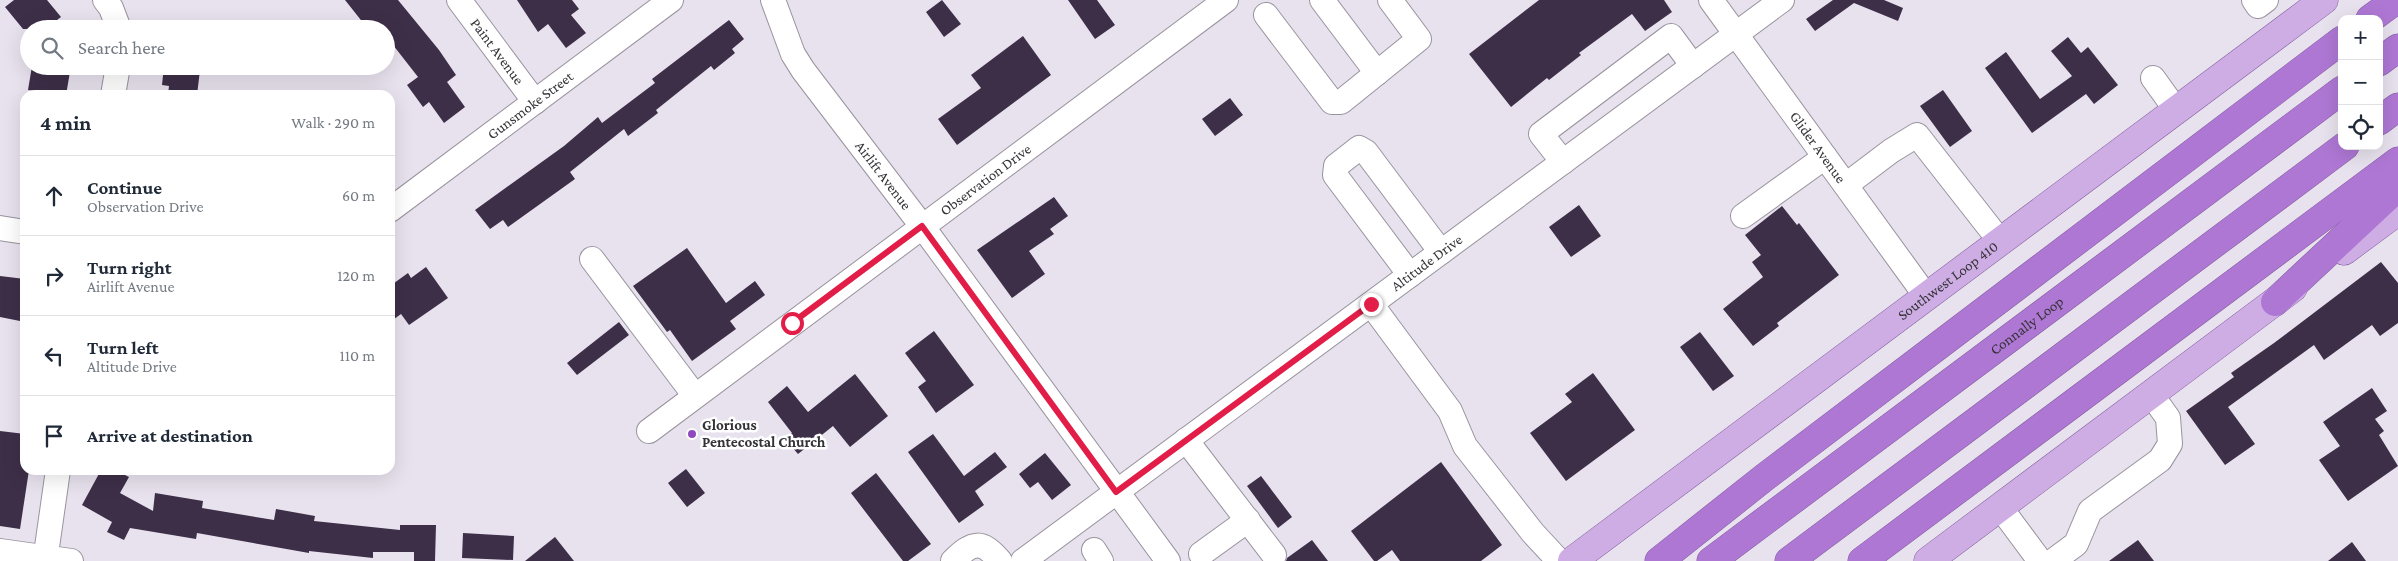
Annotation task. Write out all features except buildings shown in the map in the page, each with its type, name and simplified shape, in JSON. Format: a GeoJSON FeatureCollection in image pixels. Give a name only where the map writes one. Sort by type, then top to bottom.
{"type":"FeatureCollection","features":[{"type":"Feature","properties":{"kind":"highway"},"geometry":{"type":"LineString","coordinates":[[2375,15],[2396,0]]}},
{"type":"Feature","properties":{"kind":"highway"},"geometry":{"type":"LineString","coordinates":[[1659,561],[1773,472],[2338,43]]}},
{"type":"Feature","properties":{"kind":"highway"},"geometry":{"type":"LineString","coordinates":[[2382,60],[2398,48]]}},
{"type":"Feature","properties":{"kind":"highway","name":"Connally Loop"},"geometry":{"type":"LineString","coordinates":[[1711,561],[2338,93]]}},
{"type":"Feature","properties":{"kind":"highway"},"geometry":{"type":"LineString","coordinates":[[2383,118],[2398,107]]}},
{"type":"Feature","properties":{"kind":"highway"},"geometry":{"type":"LineString","coordinates":[[1789,561],[2340,150]]}},
{"type":"Feature","properties":{"kind":"highway"},"geometry":{"type":"LineString","coordinates":[[1862,561],[2398,161]]}},
{"type":"Feature","properties":{"kind":"highway"},"geometry":{"type":"LineString","coordinates":[[2275,302],[2398,187]]}},
{"type":"Feature","properties":{"kind":"main road","name":"Southwest Loop 410"},"geometry":{"type":"LineString","coordinates":[[1572,561],[2176,110],[2313,3]]}},
{"type":"Feature","properties":{"kind":"main road"},"geometry":{"type":"LineString","coordinates":[[1928,561],[2398,211]]}},
{"type":"Feature","properties":{"kind":"street"},"geometry":{"type":"LineString","coordinates":[[105,0],[111,8],[116,20]]}},
{"type":"Feature","properties":{"kind":"street","name":"Paint Avenue"},"geometry":{"type":"LineString","coordinates":[[459,0],[535,102]]}},
{"type":"Feature","properties":{"kind":"street","name":"Gunsmoke Street"},"geometry":{"type":"LineString","coordinates":[[395,206],[671,0]]}},
{"type":"Feature","properties":{"kind":"street","name":"Airlift Avenue"},"geometry":{"type":"LineString","coordinates":[[773,0],[793,54],[803,70],[922,226],[1168,561]]}},
{"type":"Feature","properties":{"kind":"street","name":"Observation Drive"},"geometry":{"type":"LineString","coordinates":[[649,431],[1226,0]]}},
{"type":"Feature","properties":{"kind":"street"},"geometry":{"type":"LineString","coordinates":[[1322,0],[1377,73]]}},
{"type":"Feature","properties":{"kind":"street"},"geometry":{"type":"LineString","coordinates":[[1266,15],[1332,102],[1340,102],[1419,39],[1390,0]]}},
{"type":"Feature","properties":{"kind":"street","name":"Glider Avenue"},"geometry":{"type":"LineString","coordinates":[[1711,0],[1926,296]]}},
{"type":"Feature","properties":{"kind":"street","name":"Altitude Drive"},"geometry":{"type":"LineString","coordinates":[[1023,561],[1782,0]]}},
{"type":"Feature","properties":{"kind":"street"},"geometry":{"type":"LineString","coordinates":[[2254,0],[2258,6],[2266,0]]}},
{"type":"Feature","properties":{"kind":"street"},"geometry":{"type":"LineString","coordinates":[[1563,162],[1541,134],[1671,36],[1693,66]]}},
{"type":"Feature","properties":{"kind":"street"},"geometry":{"type":"LineString","coordinates":[[114,90],[116,75]]}},
{"type":"Feature","properties":{"kind":"street"},"geometry":{"type":"LineString","coordinates":[[2152,78],[2176,110]]}},
{"type":"Feature","properties":{"kind":"street"},"geometry":{"type":"LineString","coordinates":[[1846,185],[1891,151],[1917,135],[2000,241]]}},
{"type":"Feature","properties":{"kind":"street"},"geometry":{"type":"LineString","coordinates":[[1410,275],[1335,175],[1336,166],[1359,148],[1366,152],[1441,252]]}},
{"type":"Feature","properties":{"kind":"street"},"geometry":{"type":"LineString","coordinates":[[1743,216],[1825,157]]}},
{"type":"Feature","properties":{"kind":"street"},"geometry":{"type":"LineString","coordinates":[[0,228],[20,231]]}},
{"type":"Feature","properties":{"kind":"street"},"geometry":{"type":"LineString","coordinates":[[592,259],[695,396]]}},
{"type":"Feature","properties":{"kind":"street"},"geometry":{"type":"LineString","coordinates":[[1371,304],[1450,411],[1465,446],[1533,533],[1559,561]]}},
{"type":"Feature","properties":{"kind":"street"},"geometry":{"type":"LineString","coordinates":[[2053,561],[2076,544],[2090,511],[2160,460],[2170,444],[2168,418],[2151,394]]}},
{"type":"Feature","properties":{"kind":"street"},"geometry":{"type":"LineString","coordinates":[[1186,440],[1274,555]]}},
{"type":"Feature","properties":{"kind":"street"},"geometry":{"type":"LineString","coordinates":[[45,559],[57,475]]}},
{"type":"Feature","properties":{"kind":"street"},"geometry":{"type":"LineString","coordinates":[[2000,508],[2040,561]]}},
{"type":"Feature","properties":{"kind":"street"},"geometry":{"type":"LineString","coordinates":[[1201,554],[1248,520]]}},
{"type":"Feature","properties":{"kind":"street"},"geometry":{"type":"LineString","coordinates":[[953,561],[961,553],[979,544],[988,546],[1000,561]]}},
{"type":"Feature","properties":{"kind":"street"},"geometry":{"type":"LineString","coordinates":[[0,551],[45,559],[71,561]]}},
{"type":"Feature","properties":{"kind":"place","name":"Glorious Pentecostal Church"},"geometry":{"type":"Point","coordinates":[692,434]}},
{"type":"Feature","properties":{"kind":"route"},"geometry":{"type":"LineString","coordinates":[[792,323],[922,226],[1116,492],[1371,304]]}}]}
